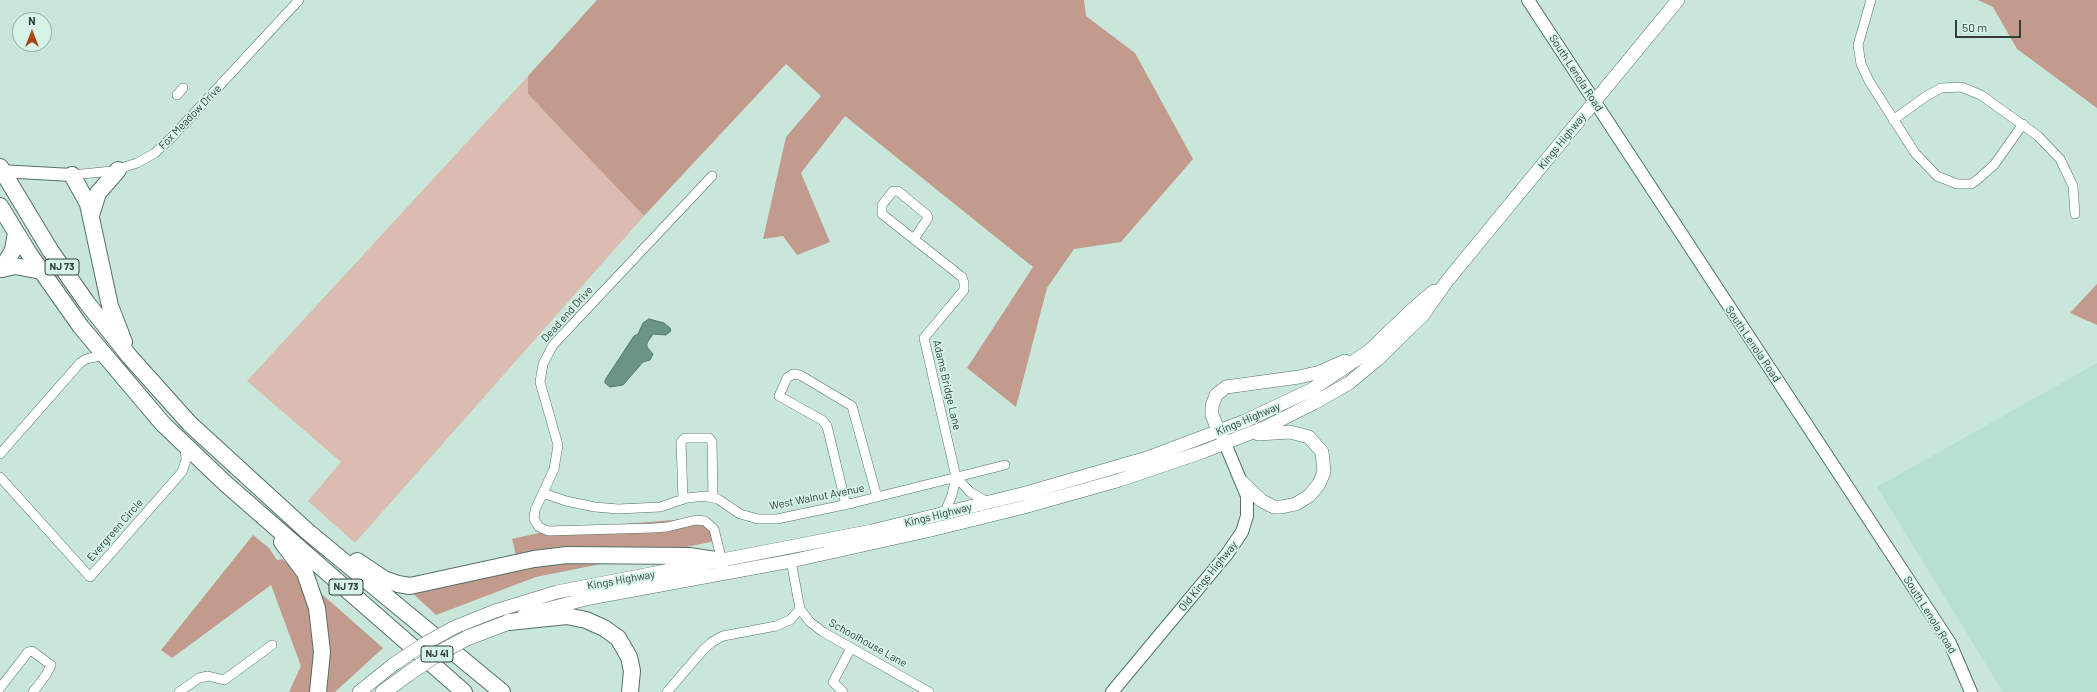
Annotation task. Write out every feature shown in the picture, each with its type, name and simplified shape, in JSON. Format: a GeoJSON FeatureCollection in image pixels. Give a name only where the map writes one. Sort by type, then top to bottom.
{"type":"FeatureCollection","features":[{"type":"Feature","properties":{"kind":"highway","name":"NJ 73"},"geometry":{"type":"LineString","coordinates":[[1,170],[68,277],[130,357],[190,424],[244,475],[287,511],[308,532],[502,692]]}},
{"type":"Feature","properties":{"kind":"highway"},"geometry":{"type":"LineString","coordinates":[[91,216],[98,193],[118,170]]}},
{"type":"Feature","properties":{"kind":"highway"},"geometry":{"type":"LineString","coordinates":[[72,175],[84,194],[91,216],[110,306],[130,357]]}},
{"type":"Feature","properties":{"kind":"highway","name":"NJ 73"},"geometry":{"type":"LineString","coordinates":[[0,206],[40,271],[104,356],[142,401],[226,484],[464,692]]}},
{"type":"Feature","properties":{"kind":"highway"},"geometry":{"type":"LineString","coordinates":[[1,268],[13,250],[16,233]]}},
{"type":"Feature","properties":{"kind":"highway"},"geometry":{"type":"LineString","coordinates":[[1,268],[15,266],[40,271]]}},
{"type":"Feature","properties":{"kind":"highway"},"geometry":{"type":"LineString","coordinates":[[226,484],[241,505],[289,550],[309,582],[317,608],[322,640],[322,664],[318,692]]}},
{"type":"Feature","properties":{"kind":"highway"},"geometry":{"type":"LineString","coordinates":[[287,511],[312,526],[377,574],[391,582],[404,586],[416,585],[534,559],[562,556],[689,556],[722,561]]}},
{"type":"Feature","properties":{"kind":"highway"},"geometry":{"type":"LineString","coordinates":[[508,622],[567,616],[586,620],[604,628],[618,638],[630,657],[632,671],[630,692]]}},
{"type":"Feature","properties":{"kind":"main road","name":"Kings Highway"},"geometry":{"type":"LineString","coordinates":[[1246,435],[1283,418],[1349,383],[1378,359],[1411,328],[1447,281],[1678,0]]}},
{"type":"Feature","properties":{"kind":"main road","name":"Kings Highway"},"geometry":{"type":"LineString","coordinates":[[359,692],[394,664],[424,644],[455,627],[495,611],[557,592],[872,531],[944,514],[989,503],[1119,466],[1219,432],[1292,400],[1330,379],[1366,353],[1414,308],[1447,281]]}},
{"type":"Feature","properties":{"kind":"main road"},"geometry":{"type":"LineString","coordinates":[[1219,432],[1212,415],[1212,406],[1216,394],[1226,387],[1299,377],[1320,372],[1366,353]]}},
{"type":"Feature","properties":{"kind":"main road"},"geometry":{"type":"LineString","coordinates":[[1242,482],[1267,504],[1274,507],[1288,506],[1303,500],[1315,490],[1322,479],[1325,466],[1319,446],[1304,434],[1290,432],[1246,435]]}},
{"type":"Feature","properties":{"kind":"main road","name":"NJ 41"},"geometry":{"type":"LineString","coordinates":[[1225,444],[1246,435]]}},
{"type":"Feature","properties":{"kind":"main road","name":"Kings Highway"},"geometry":{"type":"LineString","coordinates":[[383,692],[437,654],[467,638],[543,610],[590,598],[791,561],[939,528],[1030,505],[1146,472],[1225,444]]}},
{"type":"Feature","properties":{"kind":"street","name":"Fox Meadow Drive"},"geometry":{"type":"LineString","coordinates":[[1,170],[72,175],[96,174],[118,170],[143,160],[167,142],[298,0]]}},
{"type":"Feature","properties":{"kind":"street","name":"South Lenola Road"},"geometry":{"type":"LineString","coordinates":[[1528,0],[1950,643],[1971,692]]}},
{"type":"Feature","properties":{"kind":"street"},"geometry":{"type":"LineString","coordinates":[[1871,0],[1860,35],[1858,54],[1864,73],[1893,120],[1925,166],[1937,176],[1957,184],[1970,184],[1983,176],[1999,159],[2023,124]]}},
{"type":"Feature","properties":{"kind":"street"},"geometry":{"type":"LineString","coordinates":[[1893,120],[1934,91],[1951,87],[1961,87],[1981,95],[2023,124],[2053,151],[2066,168],[2073,186],[2075,214]]}},
{"type":"Feature","properties":{"kind":"street"},"geometry":{"type":"LineString","coordinates":[[177,96],[183,88]]}},
{"type":"Feature","properties":{"kind":"street","name":"Dead end Drive"},"geometry":{"type":"LineString","coordinates":[[712,176],[553,345],[543,364],[540,382],[558,445],[554,469],[535,510],[534,520],[539,527],[548,531],[666,527],[696,520],[705,521],[714,529],[722,561]]}},
{"type":"Feature","properties":{"kind":"street","name":"Adams Bridge Lane"},"geometry":{"type":"LineString","coordinates":[[914,239],[928,218],[927,215],[898,191],[893,191],[882,205],[882,214],[962,277],[964,283],[964,290],[924,338],[956,477],[952,495],[944,514]]}},
{"type":"Feature","properties":{"kind":"street"},"geometry":{"type":"LineString","coordinates":[[0,454],[80,363],[86,359],[104,356]]}},
{"type":"Feature","properties":{"kind":"street"},"geometry":{"type":"LineString","coordinates":[[846,505],[827,426],[822,420],[779,396],[787,378],[793,374],[800,375],[852,406],[877,497]]}},
{"type":"Feature","properties":{"kind":"street","name":"Old Kings Highway"},"geometry":{"type":"LineString","coordinates":[[1112,692],[1239,538],[1246,524],[1248,510],[1247,496],[1219,432]]}},
{"type":"Feature","properties":{"kind":"street"},"geometry":{"type":"LineString","coordinates":[[543,493],[580,504],[618,509],[660,507],[683,499],[713,498],[712,442],[709,438],[685,438],[681,442],[683,499]]}},
{"type":"Feature","properties":{"kind":"street","name":"Evergreen Circle"},"geometry":{"type":"LineString","coordinates":[[0,477],[90,577],[182,472],[186,460],[186,446]]}},
{"type":"Feature","properties":{"kind":"street","name":"West Walnut Avenue"},"geometry":{"type":"LineString","coordinates":[[713,498],[718,499],[740,514],[758,519],[777,520],[846,505],[1005,465]]}},
{"type":"Feature","properties":{"kind":"street"},"geometry":{"type":"LineString","coordinates":[[956,477],[964,487],[989,503]]}},
{"type":"Feature","properties":{"kind":"street"},"geometry":{"type":"LineString","coordinates":[[668,692],[712,642],[723,636],[783,624],[790,620],[800,609],[791,561]]}},
{"type":"Feature","properties":{"kind":"street","name":"Schoolhouse Lane"},"geometry":{"type":"LineString","coordinates":[[800,609],[810,622],[851,648],[929,692]]}},
{"type":"Feature","properties":{"kind":"street"},"geometry":{"type":"LineString","coordinates":[[179,692],[199,678],[208,676],[224,680],[272,645]]}},
{"type":"Feature","properties":{"kind":"street"},"geometry":{"type":"LineString","coordinates":[[843,692],[833,682],[851,648]]}},
{"type":"Feature","properties":{"kind":"street"},"geometry":{"type":"LineString","coordinates":[[0,688],[28,652],[32,651],[51,665],[46,675],[33,692]]}},
{"type":"Feature","properties":{"kind":"shaded area"},"geometry":{"type":"Polygon","coordinates":[[[597,0],[1084,0],[1086,16],[1135,53],[1193,159],[1121,242],[1074,249],[1047,288],[1016,407],[967,368],[1033,267],[845,116],[801,173],[830,242],[797,255],[783,236],[763,239],[786,137],[821,96],[786,64],[644,216],[528,94],[528,76],[597,0]]]}},
{"type":"Feature","properties":{"kind":"shaded area"},"geometry":{"type":"Polygon","coordinates":[[[1978,0],[2097,0],[2097,108],[2017,49],[1993,7],[1978,0]]]}},
{"type":"Feature","properties":{"kind":"shaded area"},"geometry":{"type":"Polygon","coordinates":[[[528,76],[529,94],[644,216],[355,543],[308,501],[341,462],[247,381],[528,76]]]}},
{"type":"Feature","properties":{"kind":"shaded area"},"geometry":{"type":"Polygon","coordinates":[[[2097,284],[2097,325],[2070,313],[2097,284]]]}},
{"type":"Feature","properties":{"kind":"shaded area"},"geometry":{"type":"Polygon","coordinates":[[[649,319],[664,323],[670,328],[671,331],[666,335],[653,334],[647,343],[647,347],[653,354],[650,360],[643,362],[623,385],[610,387],[605,383],[605,380],[634,336],[638,334],[643,323],[649,319]]]}},
{"type":"Feature","properties":{"kind":"shaded area"},"geometry":{"type":"Polygon","coordinates":[[[2097,363],[2097,692],[2003,692],[1877,487],[2097,363]]]}},
{"type":"Feature","properties":{"kind":"shaded area"},"geometry":{"type":"Polygon","coordinates":[[[697,518],[715,531],[716,541],[536,577],[436,615],[408,589],[518,564],[512,539],[552,530],[697,518]]]}},
{"type":"Feature","properties":{"kind":"shaded area"},"geometry":{"type":"Polygon","coordinates":[[[253,535],[269,548],[277,560],[282,559],[383,648],[335,692],[289,692],[301,666],[271,585],[172,658],[161,650],[253,535]]]}}]}
